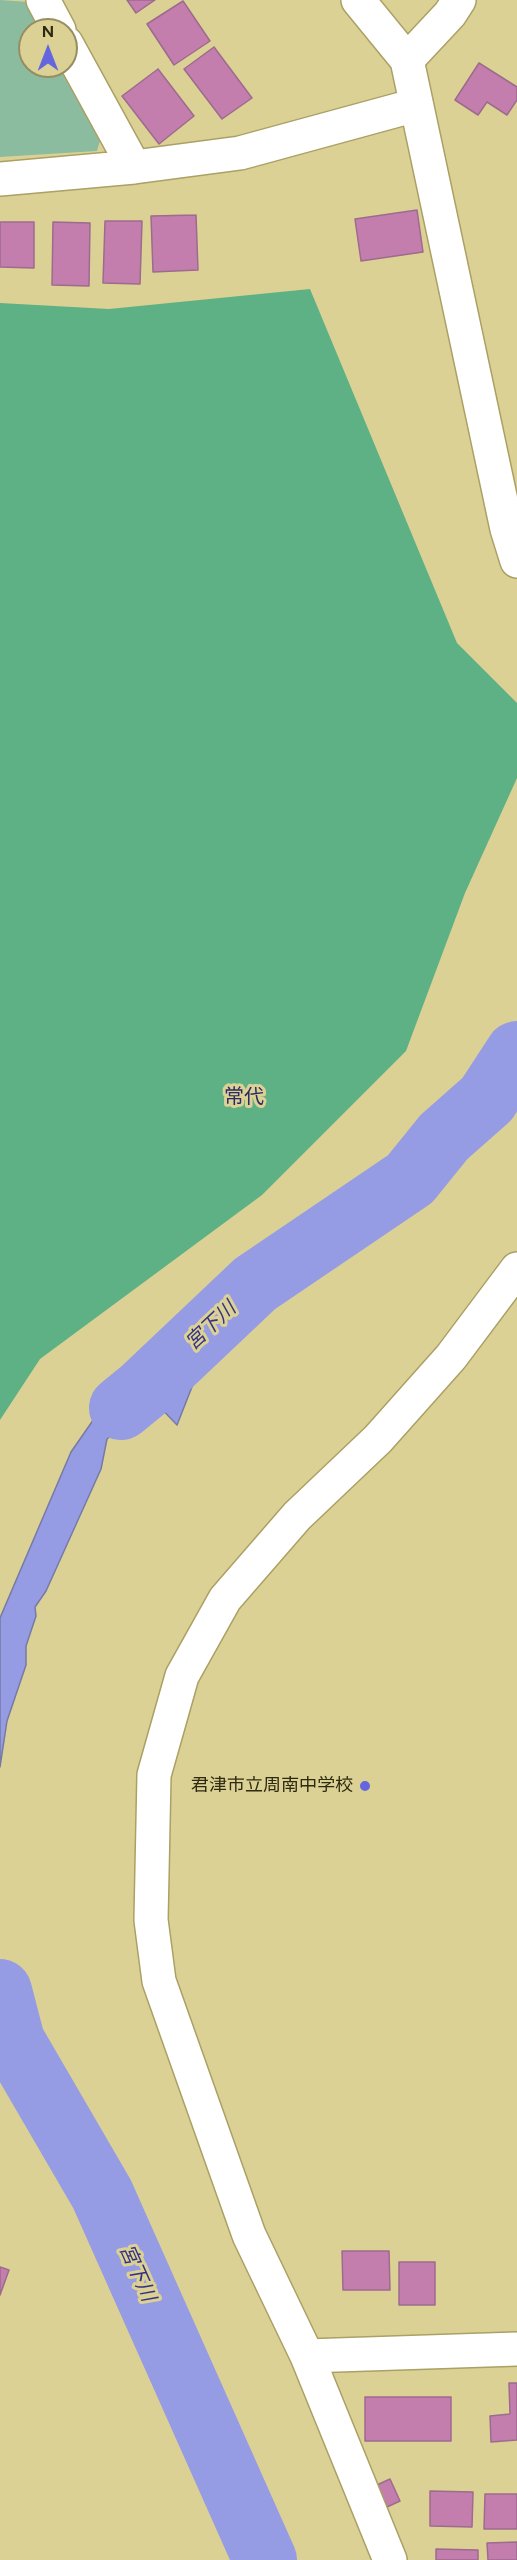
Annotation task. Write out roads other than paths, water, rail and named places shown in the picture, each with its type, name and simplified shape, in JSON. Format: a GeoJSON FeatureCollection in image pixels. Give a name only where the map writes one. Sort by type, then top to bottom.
{"type":"FeatureCollection","features":[{"type":"Feature","properties":{"kind":"street"},"geometry":{"type":"LineString","coordinates":[[43,0],[53,18]]}},
{"type":"Feature","properties":{"kind":"street"},"geometry":{"type":"LineString","coordinates":[[358,0],[407,60],[507,529],[517,561]]}},
{"type":"Feature","properties":{"kind":"street"},"geometry":{"type":"LineString","coordinates":[[407,60],[450,14],[459,0]]}},
{"type":"Feature","properties":{"kind":"street"},"geometry":{"type":"LineString","coordinates":[[78,65],[134,167]]}},
{"type":"Feature","properties":{"kind":"street"},"geometry":{"type":"LineString","coordinates":[[0,179],[134,167],[240,153],[416,105]]}},
{"type":"Feature","properties":{"kind":"street"},"geometry":{"type":"LineString","coordinates":[[390,2560],[307,2356],[249,2235],[159,1981],[151,1920],[154,1775],[182,1676],[225,1599],[297,1516],[378,1439],[444,1365],[517,1269]]}},
{"type":"Feature","properties":{"kind":"street"},"geometry":{"type":"LineString","coordinates":[[307,2356],[517,2349]]}},
{"type":"Feature","properties":{"kind":"water"},"geometry":{"type":"Polygon","coordinates":[[[177,1336],[201,1364],[177,1425],[156,1403],[142,1411],[107,1439],[101,1469],[46,1591],[35,1607],[36,1616],[26,1646],[26,1665],[7,1721],[0,1767],[0,1618],[71,1452],[96,1416],[114,1402],[133,1380],[130,1371],[148,1357],[151,1346],[177,1336]]]}},
{"type":"Feature","properties":{"kind":"waterway","name":"宮下川"},"geometry":{"type":"LineString","coordinates":[[121,1408],[255,1284],[410,1179],[444,1137],[487,1099],[517,1053]]}},
{"type":"Feature","properties":{"kind":"waterway","name":"宮下川"},"geometry":{"type":"LineString","coordinates":[[0,1991],[13,2041],[102,2194],[265,2560]]}},
{"type":"Feature","properties":{"kind":"place","name":"君津市立周南中学校"},"geometry":{"type":"Point","coordinates":[365,1786]}},
{"type":"Feature","properties":{"kind":"district","name":"常代"},"geometry":{"type":"Point","coordinates":[244,1097]}}]}
